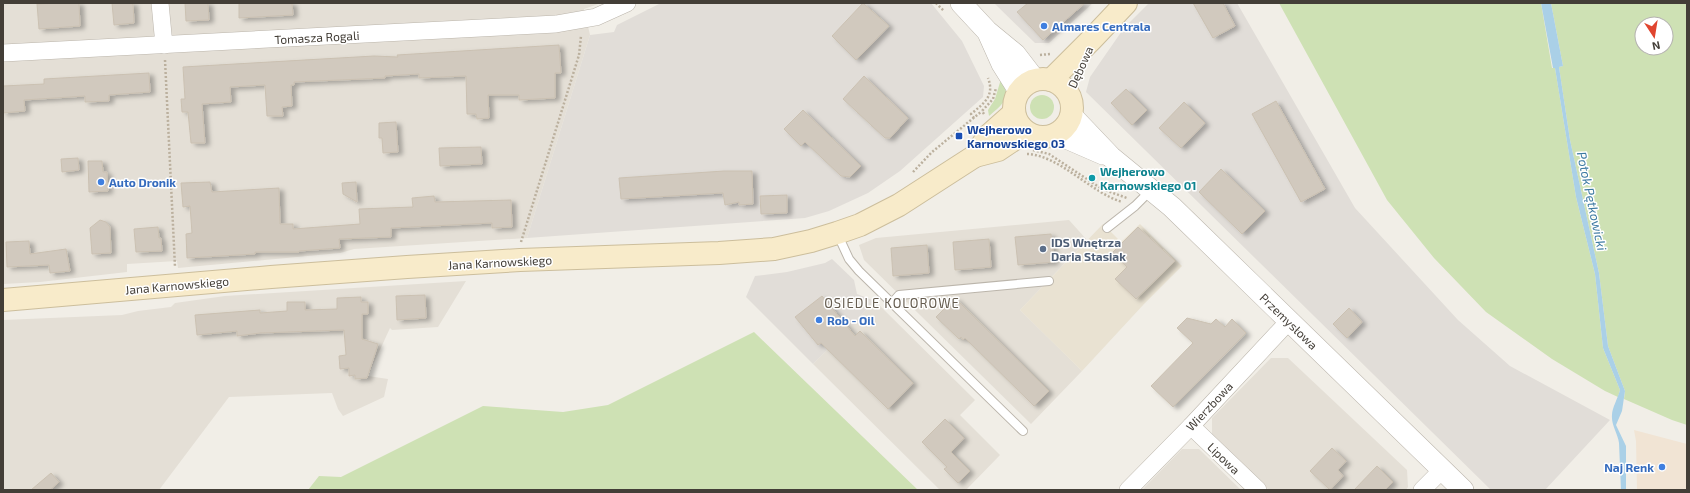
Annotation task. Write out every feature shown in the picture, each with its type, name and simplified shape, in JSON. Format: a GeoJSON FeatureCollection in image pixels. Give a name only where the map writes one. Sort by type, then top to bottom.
{"type":"FeatureCollection","features":[{"type":"Feature","properties":{"kind":"main road","name":"Dębowa"},"geometry":{"type":"LineString","coordinates":[[1035,83],[1092,39],[1126,3]]}},
{"type":"Feature","properties":{"kind":"main road","name":"Dębowa"},"geometry":{"type":"LineString","coordinates":[[1068,94],[1092,39]]}},
{"type":"Feature","properties":{"kind":"main road"},"geometry":{"type":"LineString","coordinates":[[1035,83],[1061,85],[1068,94],[1072,104],[1071,115],[1066,126],[1057,134],[1046,137],[1035,136],[1028,141],[1018,124],[1014,113],[1014,102],[1035,83]]}},
{"type":"Feature","properties":{"kind":"main road","name":"Jana Karnowskiego"},"geometry":{"type":"LineString","coordinates":[[974,156],[988,136],[1014,113]]}},
{"type":"Feature","properties":{"kind":"main road","name":"Jana Karnowskiego"},"geometry":{"type":"LineString","coordinates":[[3,300],[271,277],[520,260],[719,253],[774,249],[811,241],[860,225],[899,205],[974,156],[1028,141]]}},
{"type":"Feature","properties":{"kind":"street"},"geometry":{"type":"LineString","coordinates":[[160,3],[164,46]]}},
{"type":"Feature","properties":{"kind":"street","name":"Tomasza Rogali"},"geometry":{"type":"LineString","coordinates":[[3,54],[549,25],[580,21],[596,17],[627,3]]}},
{"type":"Feature","properties":{"kind":"street"},"geometry":{"type":"LineString","coordinates":[[953,8],[987,31],[1002,64],[1035,83]]}},
{"type":"Feature","properties":{"kind":"street","name":"Przemysłowa"},"geometry":{"type":"LineString","coordinates":[[1071,115],[1111,158],[1142,199],[1172,207],[1463,490]]}},
{"type":"Feature","properties":{"kind":"street","name":"Przemysłowa"},"geometry":{"type":"LineString","coordinates":[[1057,134],[1111,158]]}},
{"type":"Feature","properties":{"kind":"street","name":"Wierzbowa"},"geometry":{"type":"LineString","coordinates":[[1128,490],[1191,426],[1289,321]]}},
{"type":"Feature","properties":{"kind":"street","name":"Lipowa"},"geometry":{"type":"LineString","coordinates":[[1191,426],[1258,490]]}},
{"type":"Feature","properties":{"kind":"street"},"geometry":{"type":"LineString","coordinates":[[1422,490],[1442,470]]}},
{"type":"Feature","properties":{"kind":"lane"},"geometry":{"type":"LineString","coordinates":[[1107,228],[1142,199]]}},
{"type":"Feature","properties":{"kind":"lane"},"geometry":{"type":"LineString","coordinates":[[837,233],[849,259],[1023,431]]}},
{"type":"Feature","properties":{"kind":"lane"},"geometry":{"type":"LineString","coordinates":[[892,303],[899,295],[1049,281]]}},
{"type":"Feature","properties":{"kind":"path"},"geometry":{"type":"LineString","coordinates":[[936,3],[953,8]]}},
{"type":"Feature","properties":{"kind":"path"},"geometry":{"type":"LineString","coordinates":[[520,260],[519,249],[579,55],[581,30],[580,21]]}},
{"type":"Feature","properties":{"kind":"path"},"geometry":{"type":"LineString","coordinates":[[164,46],[175,274]]}},
{"type":"Feature","properties":{"kind":"path"},"geometry":{"type":"LineString","coordinates":[[978,122],[971,114],[985,102],[990,92],[990,86],[986,75]]}},
{"type":"Feature","properties":{"kind":"path"},"geometry":{"type":"LineString","coordinates":[[913,173],[932,152],[982,111],[993,99],[996,84]]}},
{"type":"Feature","properties":{"kind":"path"},"geometry":{"type":"LineString","coordinates":[[982,111],[988,119]]}},
{"type":"Feature","properties":{"kind":"path"},"geometry":{"type":"LineString","coordinates":[[1028,141],[1039,151],[1049,154],[1102,189],[1142,199]]}},
{"type":"Feature","properties":{"kind":"path"},"geometry":{"type":"LineString","coordinates":[[1023,155],[1036,155],[1046,158],[1104,195],[1142,199]]}},
{"type":"Feature","properties":{"kind":"shaded area"},"geometry":{"type":"Polygon","coordinates":[[[3,3],[601,3],[584,9],[590,35],[527,238],[354,249],[340,253],[178,268],[177,261],[127,264],[127,272],[40,282],[3,284],[3,3]]]}},
{"type":"Feature","properties":{"kind":"shaded area"},"geometry":{"type":"Polygon","coordinates":[[[661,3],[931,3],[962,41],[984,86],[983,97],[900,171],[868,193],[829,211],[805,218],[527,238],[590,35],[614,32],[617,25],[661,3]]]}},
{"type":"Feature","properties":{"kind":"shaded area"},"geometry":{"type":"Polygon","coordinates":[[[994,3],[1093,3],[1049,43],[1035,43],[994,3]]]}},
{"type":"Feature","properties":{"kind":"shaded area"},"geometry":{"type":"Polygon","coordinates":[[[1149,3],[1237,3],[1355,208],[1458,320],[1510,366],[1610,420],[1545,490],[1491,490],[1086,92],[1090,77],[1124,28],[1149,3]]]}},
{"type":"Feature","properties":{"kind":"shaded area"},"geometry":{"type":"Polygon","coordinates":[[[1069,220],[1087,240],[1020,310],[1082,371],[1031,424],[864,260],[859,245],[876,238],[1069,220]]]}},
{"type":"Feature","properties":{"kind":"shaded area"},"geometry":{"type":"Polygon","coordinates":[[[1103,224],[1121,242],[1140,224],[1182,266],[1144,304],[1082,371],[1020,310],[1103,224]]]}},
{"type":"Feature","properties":{"kind":"shaded area"},"geometry":{"type":"Polygon","coordinates":[[[832,259],[854,280],[857,294],[875,301],[813,364],[746,297],[755,276],[787,272],[825,263],[832,259]]]}},
{"type":"Feature","properties":{"kind":"shaded area"},"geometry":{"type":"Polygon","coordinates":[[[466,281],[438,327],[392,330],[390,328],[368,376],[388,379],[384,397],[343,416],[338,409],[332,393],[229,397],[159,490],[3,490],[3,320],[122,315],[138,311],[171,307],[175,303],[225,296],[466,281]]]}},
{"type":"Feature","properties":{"kind":"shaded area"},"geometry":{"type":"Polygon","coordinates":[[[875,301],[975,400],[960,415],[1000,455],[966,490],[940,490],[813,364],[875,301]]]}},
{"type":"Feature","properties":{"kind":"shaded area"},"geometry":{"type":"Polygon","coordinates":[[[1271,358],[1288,358],[1407,470],[1408,487],[1406,490],[1269,490],[1212,435],[1212,418],[1271,358]]]}},
{"type":"Feature","properties":{"kind":"shaded area","name":"Naj Renk"},"geometry":{"type":"Polygon","coordinates":[[[1634,430],[1687,444],[1687,490],[1637,490],[1636,441],[1634,430]]]}},
{"type":"Feature","properties":{"kind":"shaded area"},"geometry":{"type":"Polygon","coordinates":[[[1182,449],[1199,449],[1241,490],[1142,490],[1182,449]]]}},
{"type":"Feature","properties":{"kind":"green space"},"geometry":{"type":"Polygon","coordinates":[[[1279,3],[1541,3],[1552,68],[1555,68],[1576,197],[1595,274],[1603,348],[1620,390],[1618,397],[1605,391],[1552,359],[1486,312],[1434,258],[1387,200],[1279,3]]]}},
{"type":"Feature","properties":{"kind":"green space"},"geometry":{"type":"Polygon","coordinates":[[[1551,3],[1687,3],[1687,425],[1624,399],[1625,391],[1608,346],[1599,273],[1570,140],[1559,67],[1563,66],[1551,3]]]}},
{"type":"Feature","properties":{"kind":"green space"},"geometry":{"type":"Polygon","coordinates":[[[1001,79],[1006,91],[1005,100],[989,116],[988,110],[995,99],[1001,79]]]}},
{"type":"Feature","properties":{"kind":"green space"},"geometry":{"type":"Polygon","coordinates":[[[1042,95],[1051,98],[1054,107],[1051,116],[1042,119],[1033,116],[1030,107],[1033,98],[1042,95]]]}},
{"type":"Feature","properties":{"kind":"green space"},"geometry":{"type":"Polygon","coordinates":[[[754,332],[918,490],[308,490],[319,476],[341,477],[483,406],[563,412],[608,405],[754,332]]]}},
{"type":"Feature","properties":{"kind":"water"},"geometry":{"type":"Polygon","coordinates":[[[1541,3],[1551,3],[1563,66],[1559,67],[1570,140],[1599,273],[1608,346],[1625,391],[1622,411],[1616,425],[1626,446],[1626,490],[1621,490],[1619,443],[1612,419],[1612,412],[1620,390],[1603,348],[1595,274],[1576,197],[1555,68],[1553,68],[1541,3]]]}},
{"type":"Feature","properties":{"kind":"building"},"geometry":{"type":"Polygon","coordinates":[[[79,3],[80,26],[39,29],[37,4],[79,3]]]}},
{"type":"Feature","properties":{"kind":"building"},"geometry":{"type":"Polygon","coordinates":[[[112,3],[133,3],[134,23],[114,25],[112,3]]]}},
{"type":"Feature","properties":{"kind":"building"},"geometry":{"type":"Polygon","coordinates":[[[185,3],[208,3],[209,20],[186,21],[185,3]]]}},
{"type":"Feature","properties":{"kind":"building"},"geometry":{"type":"Polygon","coordinates":[[[239,3],[292,3],[293,15],[239,18],[239,3]]]}},
{"type":"Feature","properties":{"kind":"building"},"geometry":{"type":"Polygon","coordinates":[[[863,3],[889,26],[856,60],[832,36],[863,3]]]}},
{"type":"Feature","properties":{"kind":"building","name":"Almares Centrala"},"geometry":{"type":"Polygon","coordinates":[[[1028,3],[1085,3],[1043,40],[1017,12],[1028,3]]]}},
{"type":"Feature","properties":{"kind":"building"},"geometry":{"type":"Polygon","coordinates":[[[1193,3],[1223,3],[1235,26],[1213,38],[1193,3]]]}},
{"type":"Feature","properties":{"kind":"building"},"geometry":{"type":"Polygon","coordinates":[[[559,45],[561,73],[555,73],[555,98],[519,100],[519,95],[488,95],[489,118],[477,119],[476,114],[467,114],[466,76],[419,78],[419,74],[385,76],[385,78],[294,82],[294,85],[291,85],[292,106],[282,107],[283,116],[267,116],[265,85],[230,87],[231,102],[202,104],[205,143],[191,143],[188,112],[182,112],[181,99],[185,99],[183,67],[374,56],[398,57],[397,55],[559,45]]]}},
{"type":"Feature","properties":{"kind":"building"},"geometry":{"type":"Polygon","coordinates":[[[149,73],[150,92],[109,95],[109,101],[85,102],[85,96],[24,100],[25,111],[3,113],[3,86],[44,84],[44,79],[149,73]]]}},
{"type":"Feature","properties":{"kind":"building"},"geometry":{"type":"Polygon","coordinates":[[[864,76],[908,118],[890,138],[885,138],[843,99],[864,76]]]}},
{"type":"Feature","properties":{"kind":"building"},"geometry":{"type":"Polygon","coordinates":[[[1126,89],[1147,110],[1132,125],[1111,103],[1126,89]]]}},
{"type":"Feature","properties":{"kind":"building"},"geometry":{"type":"Polygon","coordinates":[[[1276,101],[1325,189],[1301,202],[1252,114],[1276,101]]]}},
{"type":"Feature","properties":{"kind":"building"},"geometry":{"type":"Polygon","coordinates":[[[1184,102],[1205,123],[1181,148],[1159,128],[1184,102]]]}},
{"type":"Feature","properties":{"kind":"building"},"geometry":{"type":"Polygon","coordinates":[[[803,110],[861,166],[850,177],[841,176],[805,142],[801,146],[784,129],[803,110]]]}},
{"type":"Feature","properties":{"kind":"building"},"geometry":{"type":"Polygon","coordinates":[[[396,122],[398,152],[383,153],[382,138],[379,138],[379,123],[396,122]]]}},
{"type":"Feature","properties":{"kind":"building"},"geometry":{"type":"Polygon","coordinates":[[[481,147],[482,164],[440,166],[439,148],[481,147]]]}},
{"type":"Feature","properties":{"kind":"building"},"geometry":{"type":"Polygon","coordinates":[[[78,158],[79,170],[62,172],[61,159],[78,158]]]}},
{"type":"Feature","properties":{"kind":"building","name":"Auto Dronik"},"geometry":{"type":"Polygon","coordinates":[[[88,161],[102,161],[103,172],[107,172],[108,191],[89,192],[88,161]]]}},
{"type":"Feature","properties":{"kind":"building"},"geometry":{"type":"Polygon","coordinates":[[[1221,169],[1265,211],[1242,234],[1199,192],[1221,169]]]}},
{"type":"Feature","properties":{"kind":"building"},"geometry":{"type":"Polygon","coordinates":[[[724,171],[752,171],[753,204],[739,205],[739,202],[725,205],[723,193],[621,199],[619,178],[724,171]]]}},
{"type":"Feature","properties":{"kind":"building"},"geometry":{"type":"Polygon","coordinates":[[[210,182],[212,192],[279,188],[280,224],[293,224],[293,229],[360,224],[359,209],[413,207],[412,198],[434,196],[435,202],[511,200],[512,227],[492,228],[492,223],[391,228],[391,237],[339,239],[340,248],[299,252],[255,252],[255,254],[187,258],[186,234],[192,233],[190,206],[183,207],[181,183],[210,182]]]}},
{"type":"Feature","properties":{"kind":"building"},"geometry":{"type":"Polygon","coordinates":[[[356,182],[357,202],[343,194],[342,183],[356,182]]]}},
{"type":"Feature","properties":{"kind":"building"},"geometry":{"type":"Polygon","coordinates":[[[787,195],[787,213],[761,214],[760,196],[787,195]]]}},
{"type":"Feature","properties":{"kind":"building"},"geometry":{"type":"Polygon","coordinates":[[[100,220],[106,222],[110,227],[111,253],[92,254],[90,228],[100,220]]]}},
{"type":"Feature","properties":{"kind":"building"},"geometry":{"type":"Polygon","coordinates":[[[158,227],[162,251],[136,252],[134,229],[158,227]]]}},
{"type":"Feature","properties":{"kind":"building"},"geometry":{"type":"Polygon","coordinates":[[[1138,227],[1175,261],[1136,299],[1115,279],[1127,267],[1112,253],[1138,227]]]}},
{"type":"Feature","properties":{"kind":"building"},"geometry":{"type":"Polygon","coordinates":[[[1051,234],[1054,262],[1018,265],[1015,237],[1051,234]]]}},
{"type":"Feature","properties":{"kind":"building"},"geometry":{"type":"Polygon","coordinates":[[[989,239],[991,267],[955,270],[953,242],[989,239]]]}},
{"type":"Feature","properties":{"kind":"building"},"geometry":{"type":"Polygon","coordinates":[[[29,241],[30,254],[66,249],[70,271],[50,273],[49,265],[7,267],[6,242],[29,241]]]}},
{"type":"Feature","properties":{"kind":"building"},"geometry":{"type":"Polygon","coordinates":[[[927,245],[929,273],[893,276],[891,248],[927,245]]]}},
{"type":"Feature","properties":{"kind":"building"},"geometry":{"type":"Polygon","coordinates":[[[425,295],[426,318],[397,320],[396,296],[425,295]]]}},
{"type":"Feature","properties":{"kind":"building"},"geometry":{"type":"Polygon","coordinates":[[[822,296],[855,336],[860,331],[913,383],[888,409],[821,343],[818,345],[795,317],[822,296]]]}},
{"type":"Feature","properties":{"kind":"building"},"geometry":{"type":"Polygon","coordinates":[[[361,297],[361,302],[368,302],[368,314],[362,314],[362,339],[378,344],[367,378],[355,379],[355,375],[349,376],[349,368],[340,369],[339,356],[346,355],[344,330],[260,333],[237,336],[237,331],[197,335],[195,315],[260,310],[260,313],[287,311],[287,302],[305,302],[305,310],[337,309],[337,298],[361,297]]]}},
{"type":"Feature","properties":{"kind":"building"},"geometry":{"type":"Polygon","coordinates":[[[955,298],[1049,391],[1034,406],[965,338],[963,340],[961,337],[959,339],[936,317],[955,298]]]}},
{"type":"Feature","properties":{"kind":"building"},"geometry":{"type":"Polygon","coordinates":[[[1349,308],[1362,322],[1347,338],[1333,324],[1349,308]]]}},
{"type":"Feature","properties":{"kind":"building"},"geometry":{"type":"Polygon","coordinates":[[[1187,318],[1211,324],[1216,319],[1225,327],[1232,319],[1246,333],[1173,407],[1151,386],[1193,343],[1177,328],[1187,318]]]}},
{"type":"Feature","properties":{"kind":"building"},"geometry":{"type":"Polygon","coordinates":[[[945,419],[964,438],[951,452],[970,471],[958,483],[944,469],[947,467],[922,442],[945,419]]]}},
{"type":"Feature","properties":{"kind":"building"},"geometry":{"type":"Polygon","coordinates":[[[1332,448],[1346,461],[1338,470],[1343,476],[1330,490],[1310,471],[1332,448]]]}},
{"type":"Feature","properties":{"kind":"building"},"geometry":{"type":"Polygon","coordinates":[[[1377,466],[1393,482],[1385,490],[1354,490],[1377,466]]]}},
{"type":"Feature","properties":{"kind":"building"},"geometry":{"type":"Polygon","coordinates":[[[51,473],[59,482],[50,490],[31,490],[51,473]]]}},
{"type":"Feature","properties":{"kind":"place","name":"Almares Centrala"},"geometry":{"type":"Point","coordinates":[1044,26]}},
{"type":"Feature","properties":{"kind":"place","name":"Wejherowo Karnowskiego 03"},"geometry":{"type":"Point","coordinates":[959,136]}},
{"type":"Feature","properties":{"kind":"place","name":"Wejherowo Karnowskiego 01"},"geometry":{"type":"Point","coordinates":[1092,178]}},
{"type":"Feature","properties":{"kind":"place","name":"Auto Dronik"},"geometry":{"type":"Point","coordinates":[101,182]}},
{"type":"Feature","properties":{"kind":"place","name":"IDS Wnętrza Daria Stasiak"},"geometry":{"type":"Point","coordinates":[1043,249]}},
{"type":"Feature","properties":{"kind":"place","name":"Rob - Oil"},"geometry":{"type":"Point","coordinates":[819,320]}},
{"type":"Feature","properties":{"kind":"place","name":"Naj Renk"},"geometry":{"type":"Point","coordinates":[1662,467]}},
{"type":"Feature","properties":{"kind":"district","name":"OSIEDLE KOLOROWE"},"geometry":{"type":"Point","coordinates":[892,303]}},
{"type":"Feature","properties":{"kind":"water label","name":"Potok Pętkowicki"},"geometry":{"type":"Point","coordinates":[1592,201]}}]}
